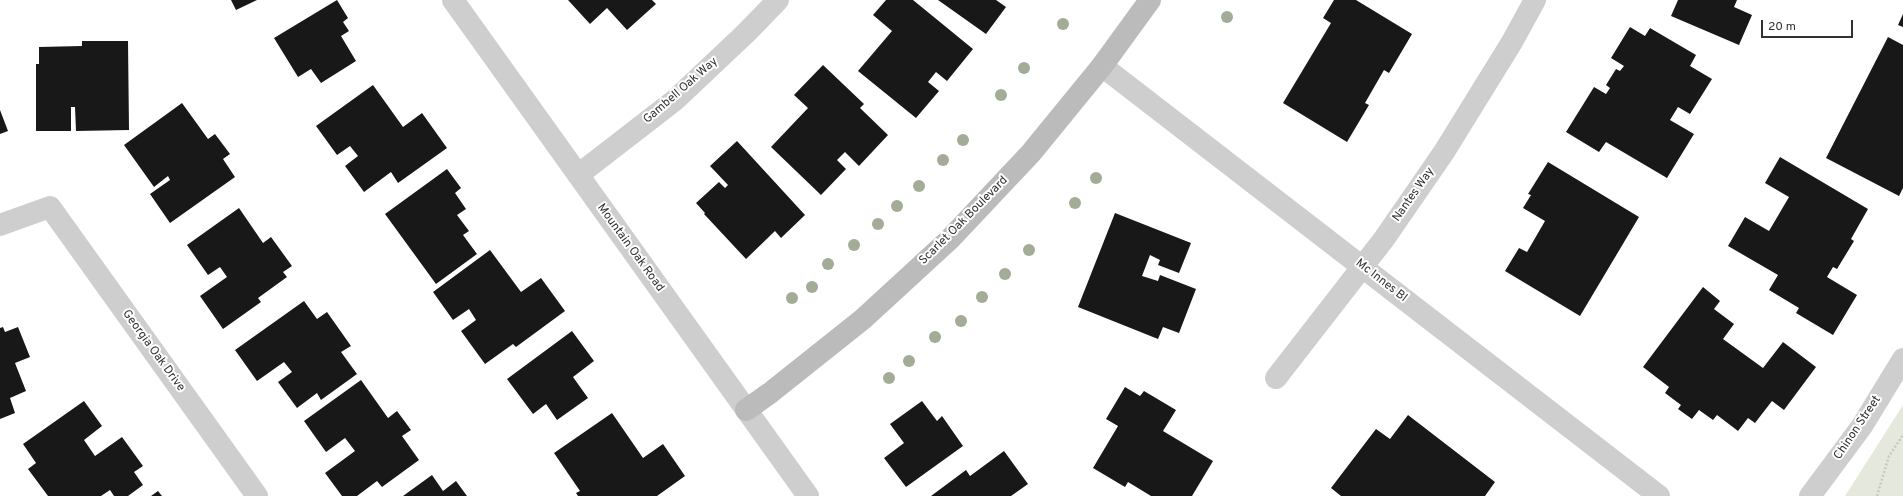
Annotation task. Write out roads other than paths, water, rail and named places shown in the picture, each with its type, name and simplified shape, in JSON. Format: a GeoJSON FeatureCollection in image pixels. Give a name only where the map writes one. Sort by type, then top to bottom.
{"type":"FeatureCollection","features":[{"type":"Feature","properties":{"kind":"street","name":"Mountain Oak Road"},"geometry":{"type":"LineString","coordinates":[[453,0],[808,496]]}},
{"type":"Feature","properties":{"kind":"street","name":"Gambell Oak Way"},"geometry":{"type":"LineString","coordinates":[[578,175],[674,100],[746,33],[778,0]]}},
{"type":"Feature","properties":{"kind":"street","name":"Scarlet Oak Boulevard"},"geometry":{"type":"LineString","coordinates":[[746,410],[770,393],[863,319],[950,238],[1031,153],[1102,66],[1150,0]]}},
{"type":"Feature","properties":{"kind":"street","name":"Nantes Way"},"geometry":{"type":"LineString","coordinates":[[1276,378],[1362,266],[1444,152],[1512,42],[1535,0]]}},
{"type":"Feature","properties":{"kind":"street","name":"Mc Innes Bl"},"geometry":{"type":"LineString","coordinates":[[1102,66],[1659,496]]}},
{"type":"Feature","properties":{"kind":"street","name":"Georgia Oak Drive"},"geometry":{"type":"LineString","coordinates":[[0,225],[50,207],[257,496]]}},
{"type":"Feature","properties":{"kind":"street","name":"Chinon Street"},"geometry":{"type":"LineString","coordinates":[[1810,496],[1862,426],[1903,359]]}}]}
